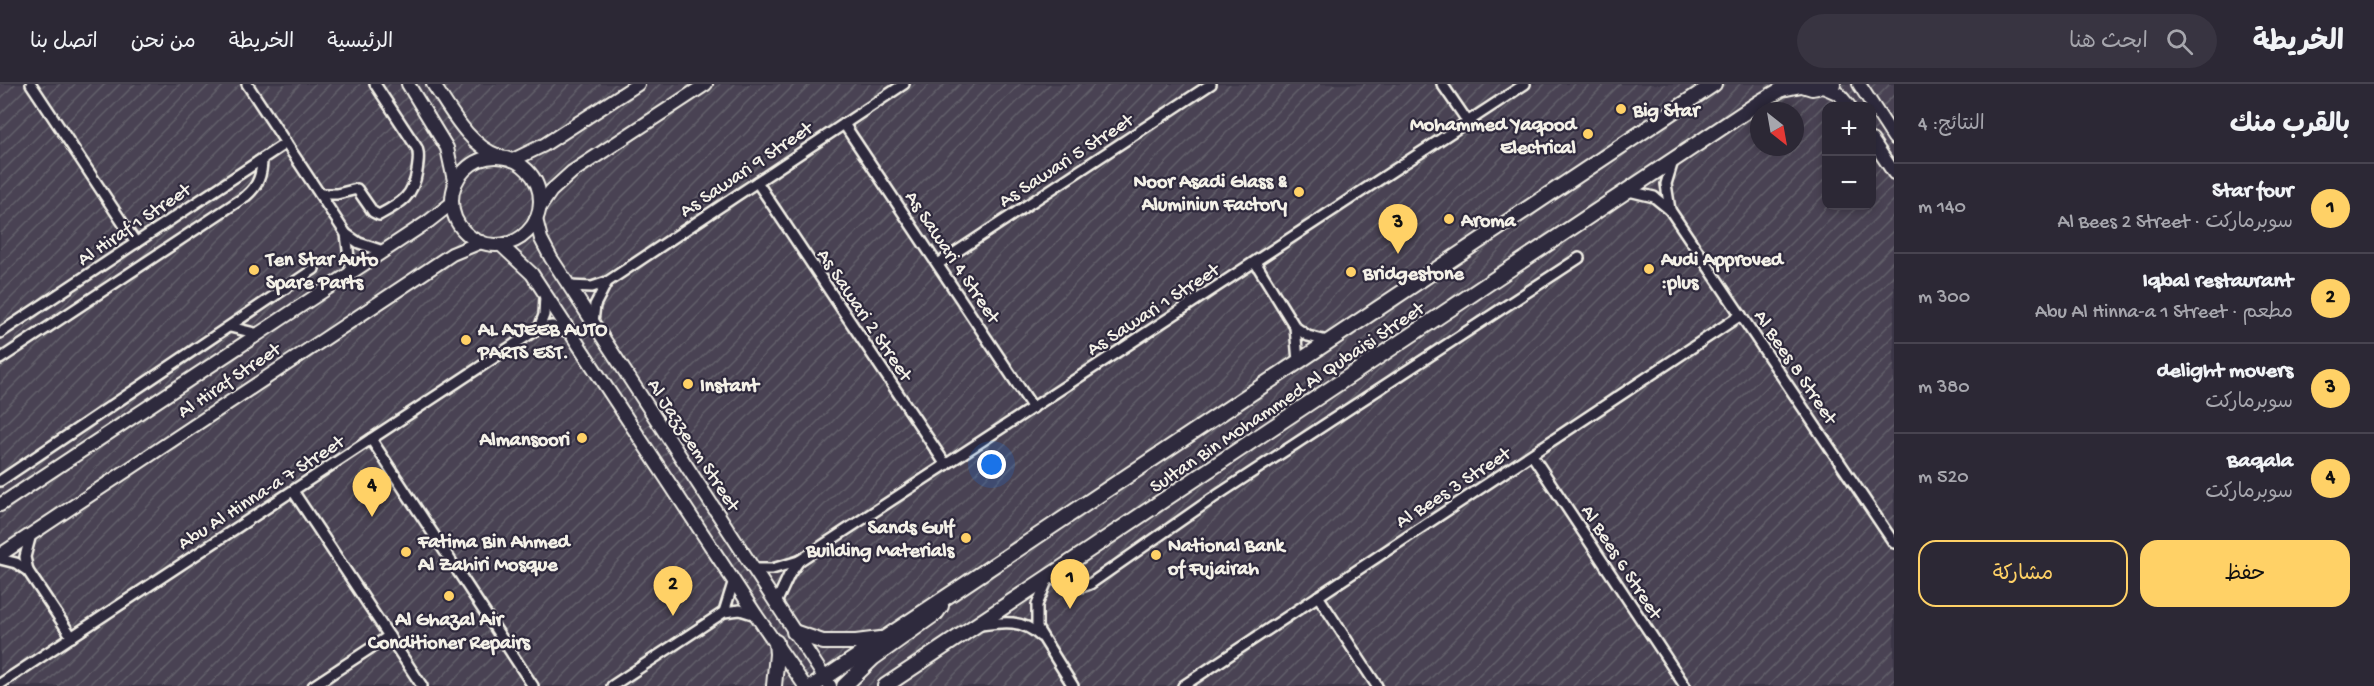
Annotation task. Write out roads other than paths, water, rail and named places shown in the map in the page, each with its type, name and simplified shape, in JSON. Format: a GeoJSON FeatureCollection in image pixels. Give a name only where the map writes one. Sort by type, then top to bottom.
{"type":"FeatureCollection","features":[{"type":"Feature","properties":{"kind":"main road","name":"Sultan Bin Mohammed Al Qubaisi Street"},"geometry":{"type":"LineString","coordinates":[[822,684],[882,638],[1714,84]]}},
{"type":"Feature","properties":{"kind":"main road","name":"Sultan Bin Mohammed Al Qubaisi Street"},"geometry":{"type":"LineString","coordinates":[[885,686],[1672,161],[1782,90],[1800,85]]}},
{"type":"Feature","properties":{"kind":"main road"},"geometry":{"type":"LineString","coordinates":[[1800,85],[1828,86]]}},
{"type":"Feature","properties":{"kind":"main road"},"geometry":{"type":"LineString","coordinates":[[844,686],[873,658],[936,614],[948,594]]}},
{"type":"Feature","properties":{"kind":"main road"},"geometry":{"type":"LineString","coordinates":[[795,632],[823,642],[856,642],[882,638]]}},
{"type":"Feature","properties":{"kind":"main road"},"geometry":{"type":"LineString","coordinates":[[774,686],[776,642]]}},
{"type":"Feature","properties":{"kind":"main road"},"geometry":{"type":"LineString","coordinates":[[897,686],[912,668]]}},
{"type":"Feature","properties":{"kind":"street"},"geometry":{"type":"LineString","coordinates":[[31,84],[136,243]]}},
{"type":"Feature","properties":{"kind":"street"},"geometry":{"type":"LineString","coordinates":[[247,84],[346,234],[351,273]]}},
{"type":"Feature","properties":{"kind":"street"},"geometry":{"type":"LineString","coordinates":[[320,194],[337,194],[357,189],[373,212],[379,215],[414,189],[419,156],[417,148],[375,84]]}},
{"type":"Feature","properties":{"kind":"street"},"geometry":{"type":"LineString","coordinates":[[408,84],[447,147],[455,185],[452,203],[461,227],[481,242],[501,245],[522,237],[536,219],[540,207],[551,190],[572,172],[706,84]]}},
{"type":"Feature","properties":{"kind":"street"},"geometry":{"type":"LineString","coordinates":[[434,84],[469,135],[489,152],[521,165],[534,179],[538,187],[540,207]]}},
{"type":"Feature","properties":{"kind":"street"},"geometry":{"type":"LineString","coordinates":[[455,185],[467,169],[475,163],[484,159],[508,159],[544,145],[638,84]]}},
{"type":"Feature","properties":{"kind":"street","name":"As Sawari 9 Street"},"geometry":{"type":"LineString","coordinates":[[569,286],[584,287],[607,282],[904,84]]}},
{"type":"Feature","properties":{"kind":"street","name":"As Sawari 5 Street"},"geometry":{"type":"LineString","coordinates":[[938,264],[1211,84]]}},
{"type":"Feature","properties":{"kind":"street"},"geometry":{"type":"LineString","coordinates":[[1442,84],[1468,122]]}},
{"type":"Feature","properties":{"kind":"street","name":"As Sawari 1 Street"},"geometry":{"type":"LineString","coordinates":[[754,569],[772,569],[799,561],[1525,84]]}},
{"type":"Feature","properties":{"kind":"street"},"geometry":{"type":"LineString","coordinates":[[1859,84],[1894,138]]}},
{"type":"Feature","properties":{"kind":"street"},"geometry":{"type":"LineString","coordinates":[[1828,86],[1846,102]]}},
{"type":"Feature","properties":{"kind":"street","name":"As Sawari 4 Street"},"geometry":{"type":"LineString","coordinates":[[844,124],[1033,408]]}},
{"type":"Feature","properties":{"kind":"street","name":"Al Hiraf 1 Street"},"geometry":{"type":"LineString","coordinates":[[0,333],[286,143]]}},
{"type":"Feature","properties":{"kind":"street"},"geometry":{"type":"LineString","coordinates":[[1876,146],[1894,173]]}},
{"type":"Feature","properties":{"kind":"street"},"geometry":{"type":"LineString","coordinates":[[0,359],[250,192],[260,177],[262,159]]}},
{"type":"Feature","properties":{"kind":"street","name":"Al Bees 8 Street"},"geometry":{"type":"LineString","coordinates":[[1670,210],[1666,184],[1672,161]]}},
{"type":"Feature","properties":{"kind":"street","name":"As Sawari 2 Street"},"geometry":{"type":"LineString","coordinates":[[757,182],[946,465]]}},
{"type":"Feature","properties":{"kind":"street","name":"Al Bees 8 Street"},"geometry":{"type":"LineString","coordinates":[[1629,191],[1654,197],[1670,210],[1894,543]]}},
{"type":"Feature","properties":{"kind":"street","name":"Al Hiraf Street"},"geometry":{"type":"LineString","coordinates":[[0,505],[351,273],[452,203]]}},
{"type":"Feature","properties":{"kind":"street","name":"Al Jazzeem Street"},"geometry":{"type":"LineString","coordinates":[[536,219],[541,239],[569,286],[795,632],[822,684]]}},
{"type":"Feature","properties":{"kind":"street"},"geometry":{"type":"LineString","coordinates":[[346,234],[359,243],[383,251]]}},
{"type":"Feature","properties":{"kind":"street","name":"Al Hiraf Street"},"geometry":{"type":"LineString","coordinates":[[0,555],[452,254],[481,242]]}},
{"type":"Feature","properties":{"kind":"street"},"geometry":{"type":"LineString","coordinates":[[501,245],[532,274],[805,686]]}},
{"type":"Feature","properties":{"kind":"street"},"geometry":{"type":"LineString","coordinates":[[1040,636],[1036,613],[1049,576],[1068,588],[1080,589],[1090,584],[1213,498],[1579,258]]}},
{"type":"Feature","properties":{"kind":"street"},"geometry":{"type":"LineString","coordinates":[[1255,262],[1296,327],[1308,336],[1327,341]]}},
{"type":"Feature","properties":{"kind":"street"},"geometry":{"type":"LineString","coordinates":[[0,481],[314,268]]}},
{"type":"Feature","properties":{"kind":"street"},"geometry":{"type":"LineString","coordinates":[[593,322],[598,297],[607,282]]}},
{"type":"Feature","properties":{"kind":"street"},"geometry":{"type":"LineString","coordinates":[[545,293],[546,308],[539,328],[552,326],[570,333]]}},
{"type":"Feature","properties":{"kind":"street","name":"Al Bees 3 Street"},"geometry":{"type":"LineString","coordinates":[[1183,686],[1741,315]]}},
{"type":"Feature","properties":{"kind":"street"},"geometry":{"type":"LineString","coordinates":[[230,327],[259,334]]}},
{"type":"Feature","properties":{"kind":"street"},"geometry":{"type":"LineString","coordinates":[[1296,327],[1298,361]]}},
{"type":"Feature","properties":{"kind":"street","name":"Abu Al Hinna-a 7 Street"},"geometry":{"type":"LineString","coordinates":[[0,684],[539,328]]}},
{"type":"Feature","properties":{"kind":"street"},"geometry":{"type":"LineString","coordinates":[[371,440],[533,686]]}},
{"type":"Feature","properties":{"kind":"street","name":"Al Bees 6 Street"},"geometry":{"type":"LineString","coordinates":[[1532,455],[1685,686]]}},
{"type":"Feature","properties":{"kind":"street"},"geometry":{"type":"LineString","coordinates":[[293,491],[422,686]]}},
{"type":"Feature","properties":{"kind":"street"},"geometry":{"type":"LineString","coordinates":[[31,534],[25,557],[28,571],[72,637]]}},
{"type":"Feature","properties":{"kind":"street"},"geometry":{"type":"LineString","coordinates":[[0,560],[16,563],[28,571]]}},
{"type":"Feature","properties":{"kind":"street","name":"As Sawari 1 Street"},"geometry":{"type":"LineString","coordinates":[[776,603],[789,574],[799,561]]}},
{"type":"Feature","properties":{"kind":"street"},"geometry":{"type":"LineString","coordinates":[[724,612],[734,580]]}},
{"type":"Feature","properties":{"kind":"street"},"geometry":{"type":"LineString","coordinates":[[1318,596],[1377,686]]}},
{"type":"Feature","properties":{"kind":"street"},"geometry":{"type":"LineString","coordinates":[[612,686],[724,612],[740,610],[756,615]]}},
{"type":"Feature","properties":{"kind":"street"},"geometry":{"type":"LineString","coordinates":[[975,625],[1012,622],[1028,626],[1040,636],[1073,686]]}},
{"type":"Feature","properties":{"kind":"street"},"geometry":{"type":"LineString","coordinates":[[313,686],[389,636]]}},
{"type":"Feature","properties":{"kind":"place","name":"Big Star"},"geometry":{"type":"Point","coordinates":[1621,109]}},
{"type":"Feature","properties":{"kind":"place","name":"Mohammed Yaqood Electrical"},"geometry":{"type":"Point","coordinates":[1588,134]}},
{"type":"Feature","properties":{"kind":"place","name":"Noor Asadi Glass & Aluminiun Factory"},"geometry":{"type":"Point","coordinates":[1299,192]}},
{"type":"Feature","properties":{"kind":"place","name":"Aroma"},"geometry":{"type":"Point","coordinates":[1449,219]}},
{"type":"Feature","properties":{"kind":"place","name":"delight movers"},"geometry":{"type":"Point","coordinates":[1398,254]}},
{"type":"Feature","properties":{"kind":"place","name":"Audi Approved :plus"},"geometry":{"type":"Point","coordinates":[1649,269]}},
{"type":"Feature","properties":{"kind":"place","name":"Ten Star Auto Spare Parts"},"geometry":{"type":"Point","coordinates":[254,270]}},
{"type":"Feature","properties":{"kind":"place","name":"Bridgestone"},"geometry":{"type":"Point","coordinates":[1351,272]}},
{"type":"Feature","properties":{"kind":"place","name":"AL AJEEB AUTO PARTS EST."},"geometry":{"type":"Point","coordinates":[466,340]}},
{"type":"Feature","properties":{"kind":"place","name":"Instant"},"geometry":{"type":"Point","coordinates":[688,384]}},
{"type":"Feature","properties":{"kind":"place","name":"Almansoori"},"geometry":{"type":"Point","coordinates":[582,438]}},
{"type":"Feature","properties":{"kind":"place","name":"Baqala"},"geometry":{"type":"Point","coordinates":[372,517]}},
{"type":"Feature","properties":{"kind":"place","name":"Sands Gulf Building Materials"},"geometry":{"type":"Point","coordinates":[966,538]}},
{"type":"Feature","properties":{"kind":"place","name":"Fatima Bin Ahmed Al Zahiri Mosque"},"geometry":{"type":"Point","coordinates":[406,552]}},
{"type":"Feature","properties":{"kind":"place","name":"National Bank of Fujairah"},"geometry":{"type":"Point","coordinates":[1156,555]}},
{"type":"Feature","properties":{"kind":"place","name":"Al Ghazal Air Conditioner Repairs"},"geometry":{"type":"Point","coordinates":[449,596]}},
{"type":"Feature","properties":{"kind":"place","name":"Star four"},"geometry":{"type":"Point","coordinates":[1070,609]}},
{"type":"Feature","properties":{"kind":"place","name":"Iqbal restaurant"},"geometry":{"type":"Point","coordinates":[673,616]}}]}
